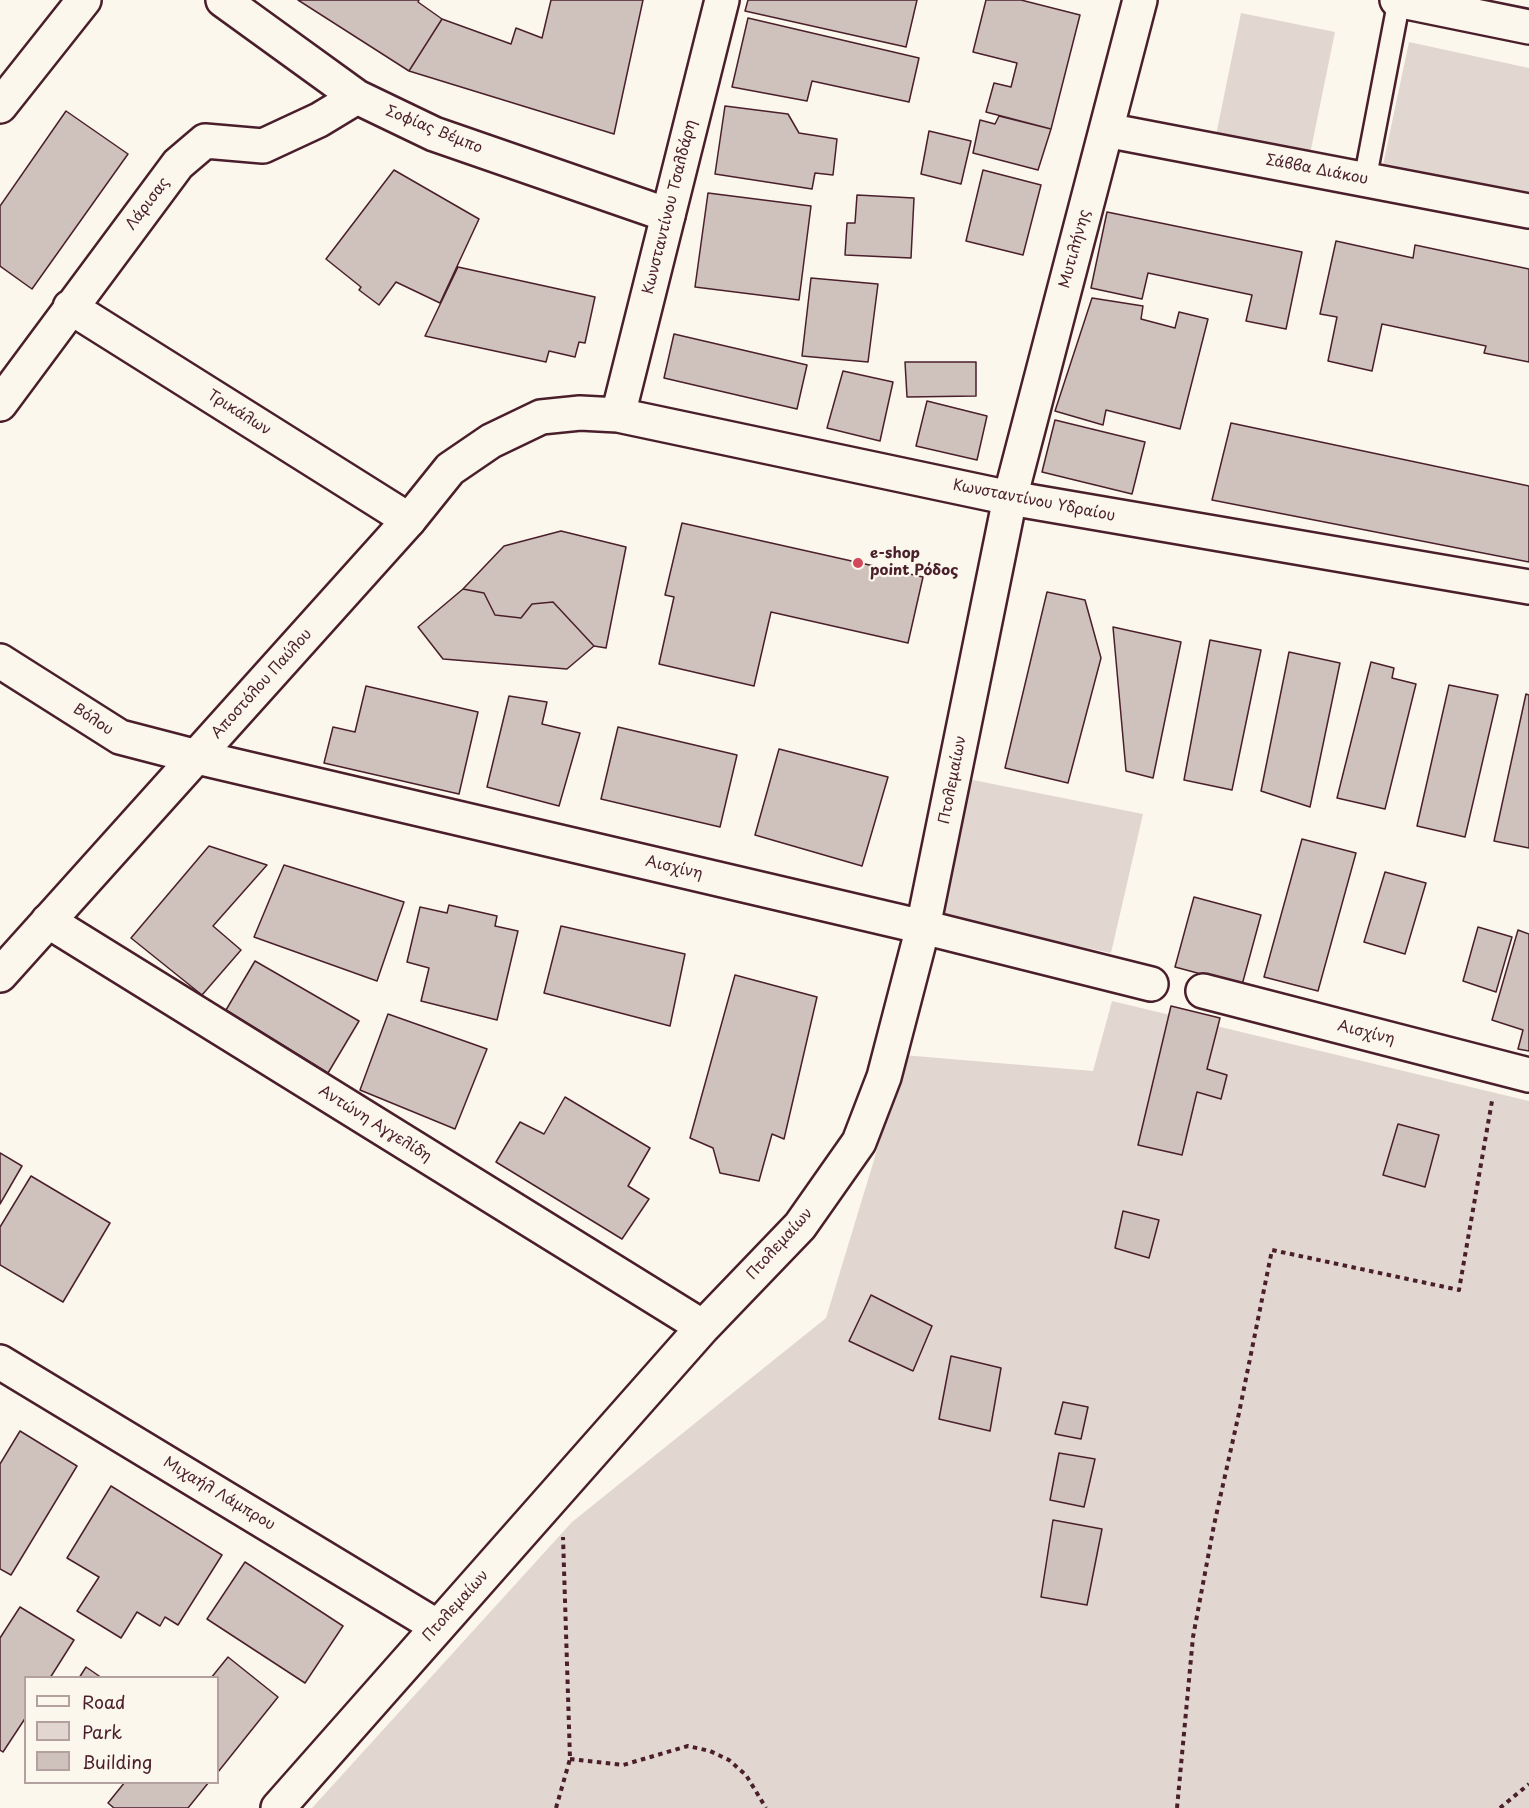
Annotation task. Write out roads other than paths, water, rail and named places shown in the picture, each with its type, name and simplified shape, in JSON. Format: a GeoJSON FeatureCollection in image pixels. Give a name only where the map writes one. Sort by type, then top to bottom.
{"type":"FeatureCollection","features":[{"type":"Feature","properties":{"kind":"street"},"geometry":{"type":"LineString","coordinates":[[0,106],[84,0]]}},
{"type":"Feature","properties":{"kind":"street","name":"Σοφίας Βέμπο"},"geometry":{"type":"LineString","coordinates":[[223,0],[357,97],[434,134],[668,215]]}},
{"type":"Feature","properties":{"kind":"street","name":"Κωνσταντίνου Τσαλδάρη"},"geometry":{"type":"LineString","coordinates":[[618,415],[722,0]]}},
{"type":"Feature","properties":{"kind":"street","name":"Μυτιλήνης"},"geometry":{"type":"LineString","coordinates":[[1010,498],[1140,0]]}},
{"type":"Feature","properties":{"kind":"street"},"geometry":{"type":"LineString","coordinates":[[1398,0],[1529,27]]}},
{"type":"Feature","properties":{"kind":"street","name":"Λάρισας"},"geometry":{"type":"LineString","coordinates":[[0,404],[178,165],[206,141],[263,146],[319,120],[357,97]]}},
{"type":"Feature","properties":{"kind":"street","name":"Σάββα Διάκου"},"geometry":{"type":"LineString","coordinates":[[1106,130],[1529,211]]}},
{"type":"Feature","properties":{"kind":"street","name":"Τρικάλων"},"geometry":{"type":"LineString","coordinates":[[70,307],[409,520]]}},
{"type":"Feature","properties":{"kind":"street","name":"Κωνσταντίνου Υδραίου"},"geometry":{"type":"LineString","coordinates":[[541,417],[580,413],[618,415],[1010,498],[1529,587]]}},
{"type":"Feature","properties":{"kind":"street","name":"Αποστόλου Παύλου"},"geometry":{"type":"LineString","coordinates":[[0,975],[409,520],[450,469],[491,441],[541,417]]}},
{"type":"Feature","properties":{"kind":"street","name":"Πτολεμαίων"},"geometry":{"type":"LineString","coordinates":[[278,1808],[703,1327],[800,1226],[859,1142],[884,1077],[923,927],[1010,498]]}},
{"type":"Feature","properties":{"kind":"street","name":"Βόλου"},"geometry":{"type":"LineString","coordinates":[[0,661],[120,737],[197,757]]}},
{"type":"Feature","properties":{"kind":"street","name":"Αισχίνη"},"geometry":{"type":"LineString","coordinates":[[197,757],[923,927],[1151,984]]}},
{"type":"Feature","properties":{"kind":"street","name":"Αντώνη Αγγελίδη"},"geometry":{"type":"LineString","coordinates":[[48,921],[703,1327]]}},
{"type":"Feature","properties":{"kind":"street","name":"Αισχίνη"},"geometry":{"type":"LineString","coordinates":[[1203,991],[1529,1075]]}},
{"type":"Feature","properties":{"kind":"street","name":"Μιχαήλ Λάμπρου"},"geometry":{"type":"LineString","coordinates":[[0,1362],[438,1627]]}},
{"type":"Feature","properties":{"kind":"lane"},"geometry":{"type":"LineString","coordinates":[[1365,179],[1398,0]]}},
{"type":"Feature","properties":{"kind":"place","name":"e-shop point Ρόδος"},"geometry":{"type":"Point","coordinates":[858,563]}}]}
